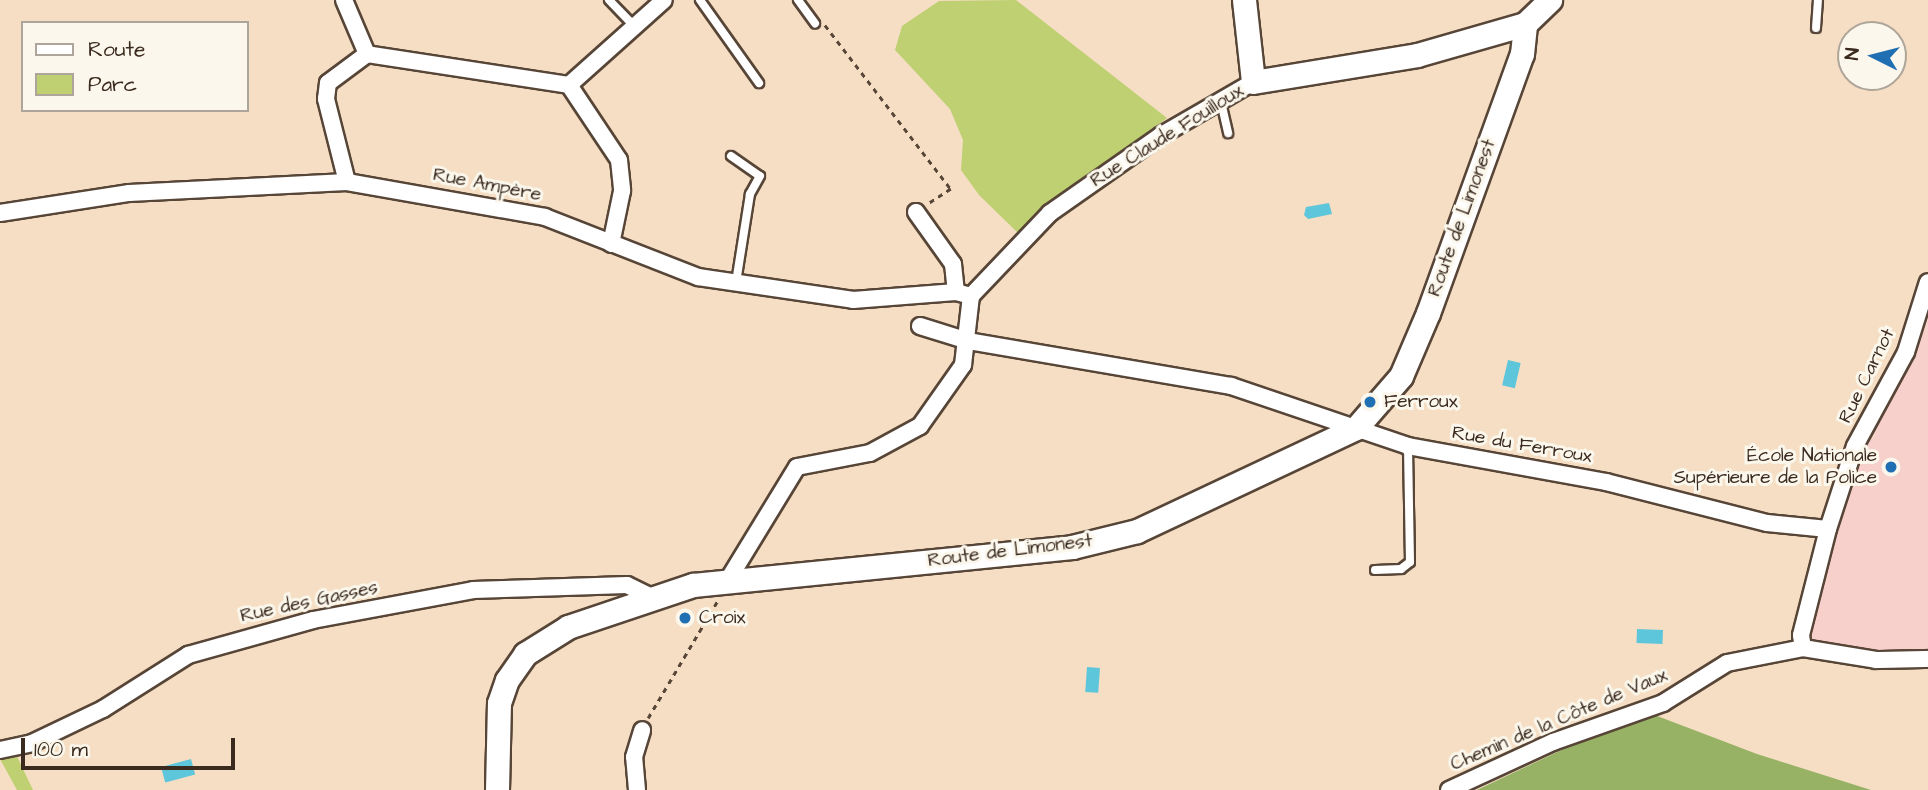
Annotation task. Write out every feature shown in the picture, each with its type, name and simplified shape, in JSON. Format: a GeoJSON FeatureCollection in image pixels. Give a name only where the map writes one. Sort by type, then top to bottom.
{"type":"FeatureCollection","features":[{"type":"Feature","properties":{"kind":"street"},"geometry":{"type":"LineString","coordinates":[[344,0],[367,54]]}},
{"type":"Feature","properties":{"kind":"street"},"geometry":{"type":"LineString","coordinates":[[569,85],[664,0]]}},
{"type":"Feature","properties":{"kind":"street"},"geometry":{"type":"LineString","coordinates":[[1244,0],[1253,82]]}},
{"type":"Feature","properties":{"kind":"street"},"geometry":{"type":"LineString","coordinates":[[1525,24],[1550,0]]}},
{"type":"Feature","properties":{"kind":"street","name":"Rue Claude Fouilloux"},"geometry":{"type":"LineString","coordinates":[[963,294],[1050,213],[1160,136],[1253,82],[1417,55],[1525,24]]}},
{"type":"Feature","properties":{"kind":"street","name":"Route de Limonest"},"geometry":{"type":"LineString","coordinates":[[496,790],[499,703],[525,654],[568,627],[650,596],[728,580],[1072,547],[1137,531],[1187,510],[1356,428],[1401,376],[1417,338],[1522,54],[1525,24]]}},
{"type":"Feature","properties":{"kind":"street"},"geometry":{"type":"LineString","coordinates":[[346,182],[326,99],[328,83],[367,54],[569,85],[619,160],[622,191],[611,244]]}},
{"type":"Feature","properties":{"kind":"street","name":"Rue Ampère"},"geometry":{"type":"LineString","coordinates":[[0,213],[129,193],[346,182],[545,217],[698,277],[853,300],[963,294]]}},
{"type":"Feature","properties":{"kind":"street"},"geometry":{"type":"LineString","coordinates":[[728,580],[797,467],[870,453],[920,426],[957,376],[968,341],[963,294],[953,264],[916,212]]}},
{"type":"Feature","properties":{"kind":"street","name":"Rue Carnot"},"geometry":{"type":"LineString","coordinates":[[1828,529],[1855,446],[1906,352],[1928,282]]}},
{"type":"Feature","properties":{"kind":"street","name":"Rue du Ferroux"},"geometry":{"type":"LineString","coordinates":[[920,326],[968,341],[1231,386],[1408,446],[1606,482],[1768,523],[1828,529]]}},
{"type":"Feature","properties":{"kind":"street"},"geometry":{"type":"LineString","coordinates":[[1828,529],[1801,635],[1803,648],[1876,660],[1928,659]]}},
{"type":"Feature","properties":{"kind":"street","name":"Rue des Gasses"},"geometry":{"type":"LineString","coordinates":[[0,750],[32,743],[61,730],[188,655],[313,620],[473,590],[627,585],[650,596]]}},
{"type":"Feature","properties":{"kind":"street","name":"Chemin de la Côte de Vaux"},"geometry":{"type":"LineString","coordinates":[[1449,790],[1553,742],[1663,703],[1727,663],[1803,648]]}},
{"type":"Feature","properties":{"kind":"street"},"geometry":{"type":"LineString","coordinates":[[637,790],[634,757],[642,730]]}},
{"type":"Feature","properties":{"kind":"lane"},"geometry":{"type":"LineString","coordinates":[[609,0],[634,26]]}},
{"type":"Feature","properties":{"kind":"lane"},"geometry":{"type":"LineString","coordinates":[[699,0],[759,83]]}},
{"type":"Feature","properties":{"kind":"lane"},"geometry":{"type":"LineString","coordinates":[[798,0],[818,21]]}},
{"type":"Feature","properties":{"kind":"lane"},"geometry":{"type":"LineString","coordinates":[[1816,28],[1818,0]]}},
{"type":"Feature","properties":{"kind":"lane"},"geometry":{"type":"LineString","coordinates":[[1221,102],[1228,133]]}},
{"type":"Feature","properties":{"kind":"lane"},"geometry":{"type":"LineString","coordinates":[[731,156],[760,176],[750,194],[736,282]]}},
{"type":"Feature","properties":{"kind":"lane"},"geometry":{"type":"LineString","coordinates":[[1375,570],[1401,569],[1410,562],[1408,446]]}},
{"type":"Feature","properties":{"kind":"path"},"geometry":{"type":"LineString","coordinates":[[818,21],[951,188],[916,212]]}},
{"type":"Feature","properties":{"kind":"path"},"geometry":{"type":"LineString","coordinates":[[642,730],[728,580]]}},
{"type":"Feature","properties":{"kind":"shaded area","name":"École Nationale Supérieure de la Police"},"geometry":{"type":"Polygon","coordinates":[[[1928,296],[1928,651],[1878,653],[1810,642],[1829,539],[1860,450],[1875,435],[1871,428],[1928,296]]]}},
{"type":"Feature","properties":{"kind":"green space"},"geometry":{"type":"Polygon","coordinates":[[[1016,0],[1167,118],[1072,189],[1021,236],[979,195],[961,170],[963,140],[950,109],[895,50],[902,26],[939,1],[1016,0]]]}},
{"type":"Feature","properties":{"kind":"green space"},"geometry":{"type":"Polygon","coordinates":[[[1644,711],[1757,754],[1871,790],[1477,790],[1644,711]]]}},
{"type":"Feature","properties":{"kind":"green space"},"geometry":{"type":"Polygon","coordinates":[[[14,750],[33,790],[17,790],[0,759],[0,753],[14,750]]]}},
{"type":"Feature","properties":{"kind":"water"},"geometry":{"type":"Polygon","coordinates":[[[1329,203],[1332,214],[1308,219],[1304,215],[1306,207],[1329,203]]]}},
{"type":"Feature","properties":{"kind":"water"},"geometry":{"type":"Polygon","coordinates":[[[1508,360],[1521,363],[1515,388],[1502,385],[1508,360]]]}},
{"type":"Feature","properties":{"kind":"water"},"geometry":{"type":"Polygon","coordinates":[[[1637,629],[1663,630],[1662,644],[1637,643],[1637,629]]]}},
{"type":"Feature","properties":{"kind":"water"},"geometry":{"type":"Polygon","coordinates":[[[1087,667],[1100,668],[1098,693],[1085,692],[1087,667]]]}},
{"type":"Feature","properties":{"kind":"water"},"geometry":{"type":"Polygon","coordinates":[[[191,759],[195,774],[165,782],[161,767],[191,759]]]}},
{"type":"Feature","properties":{"kind":"place","name":"Ferroux"},"geometry":{"type":"Point","coordinates":[1370,402]}},
{"type":"Feature","properties":{"kind":"place","name":"École Nationale Supérieure de la Police"},"geometry":{"type":"Point","coordinates":[1891,467]}},
{"type":"Feature","properties":{"kind":"place","name":"Croix"},"geometry":{"type":"Point","coordinates":[685,618]}}]}
